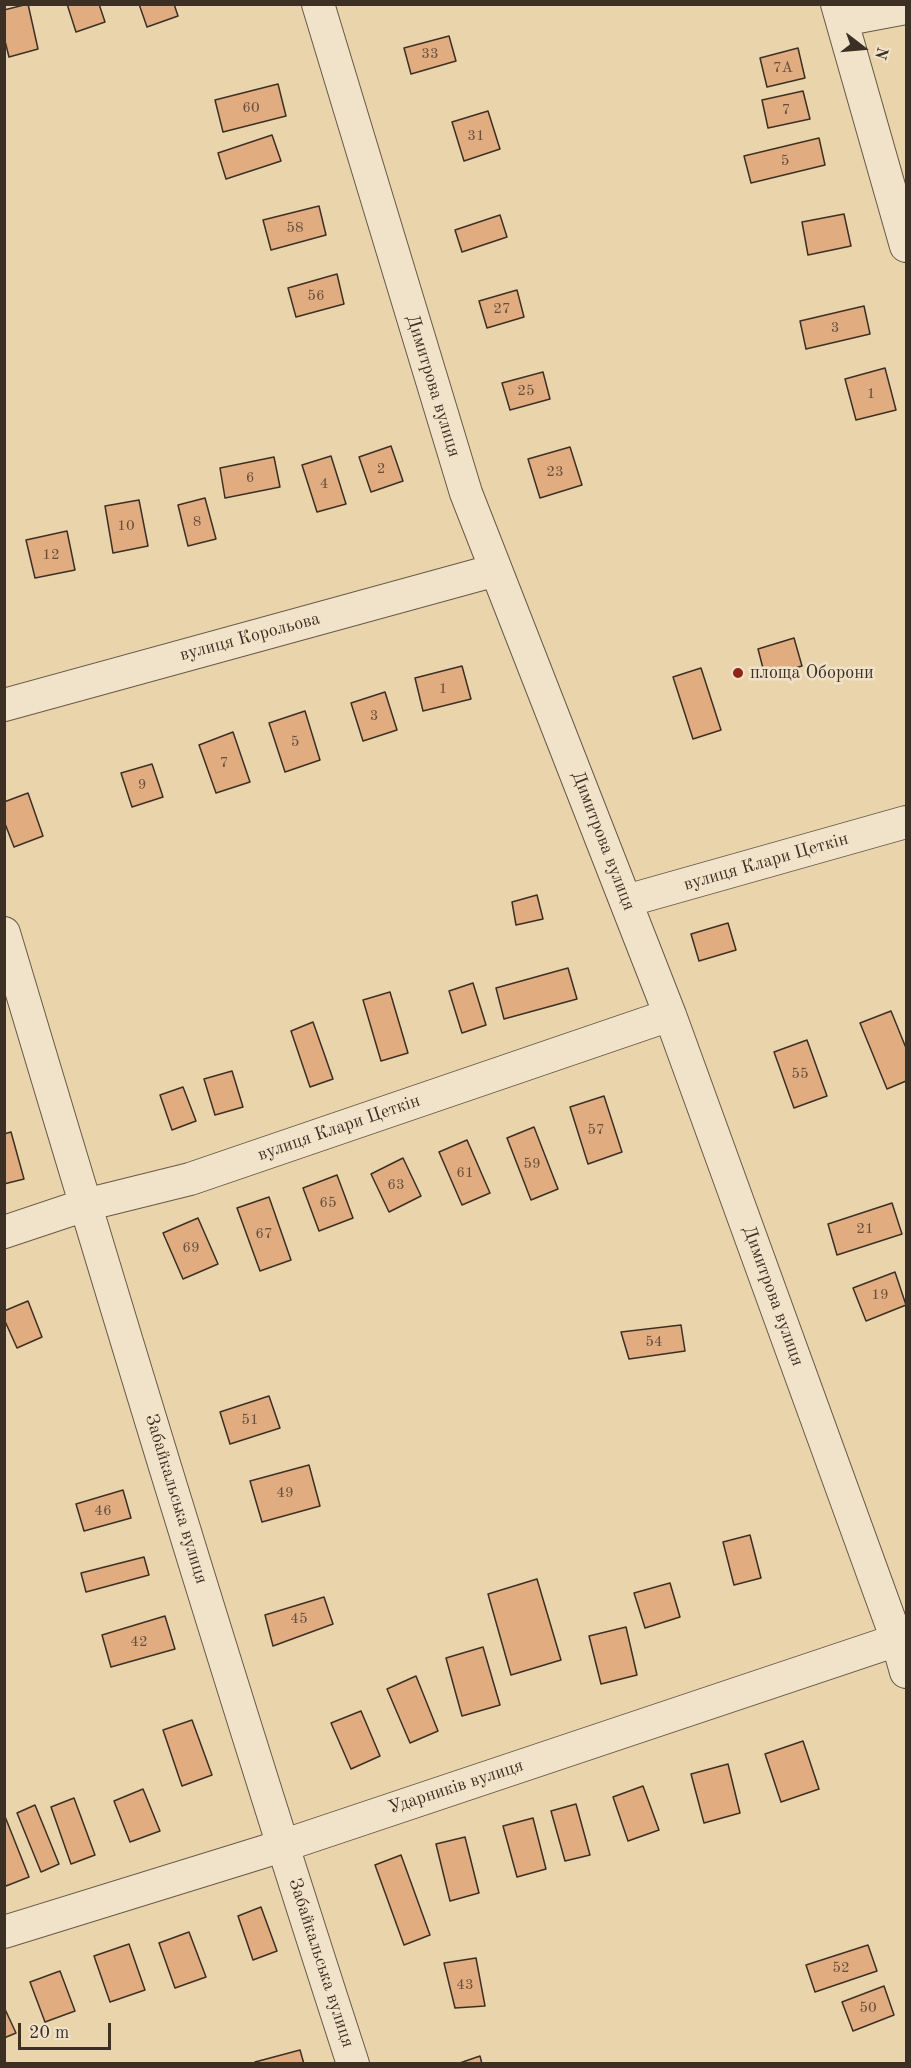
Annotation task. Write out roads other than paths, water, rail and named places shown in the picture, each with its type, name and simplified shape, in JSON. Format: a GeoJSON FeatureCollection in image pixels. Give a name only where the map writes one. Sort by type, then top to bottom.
{"type":"FeatureCollection","features":[{"type":"Feature","properties":{"kind":"street","name":"Димитрова вулиця"},"geometry":{"type":"LineString","coordinates":[[318,4],[466,493],[670,1015],[902,1639],[906,1672]]}},
{"type":"Feature","properties":{"kind":"street"},"geometry":{"type":"LineString","coordinates":[[906,8],[840,12],[906,246]]}},
{"type":"Feature","properties":{"kind":"street","name":"вулиця Корольова"},"geometry":{"type":"LineString","coordinates":[[4,705],[496,570]]}},
{"type":"Feature","properties":{"kind":"street","name":"вулиця Клари Цеткін"},"geometry":{"type":"LineString","coordinates":[[626,901],[906,822]]}},
{"type":"Feature","properties":{"kind":"street","name":"Забайкальська вулиця"},"geometry":{"type":"LineString","coordinates":[[4,933],[282,1846],[353,2064]]}},
{"type":"Feature","properties":{"kind":"street","name":"вулиця Клари Цеткін"},"geometry":{"type":"LineString","coordinates":[[4,1232],[85,1205],[190,1179],[670,1015]]}},
{"type":"Feature","properties":{"kind":"street","name":"Ударників вулиця"},"geometry":{"type":"LineString","coordinates":[[4,1932],[282,1846],[902,1639]]}},
{"type":"Feature","properties":{"kind":"place","name":"площа Оборони"},"geometry":{"type":"Point","coordinates":[738,673]}}]}
